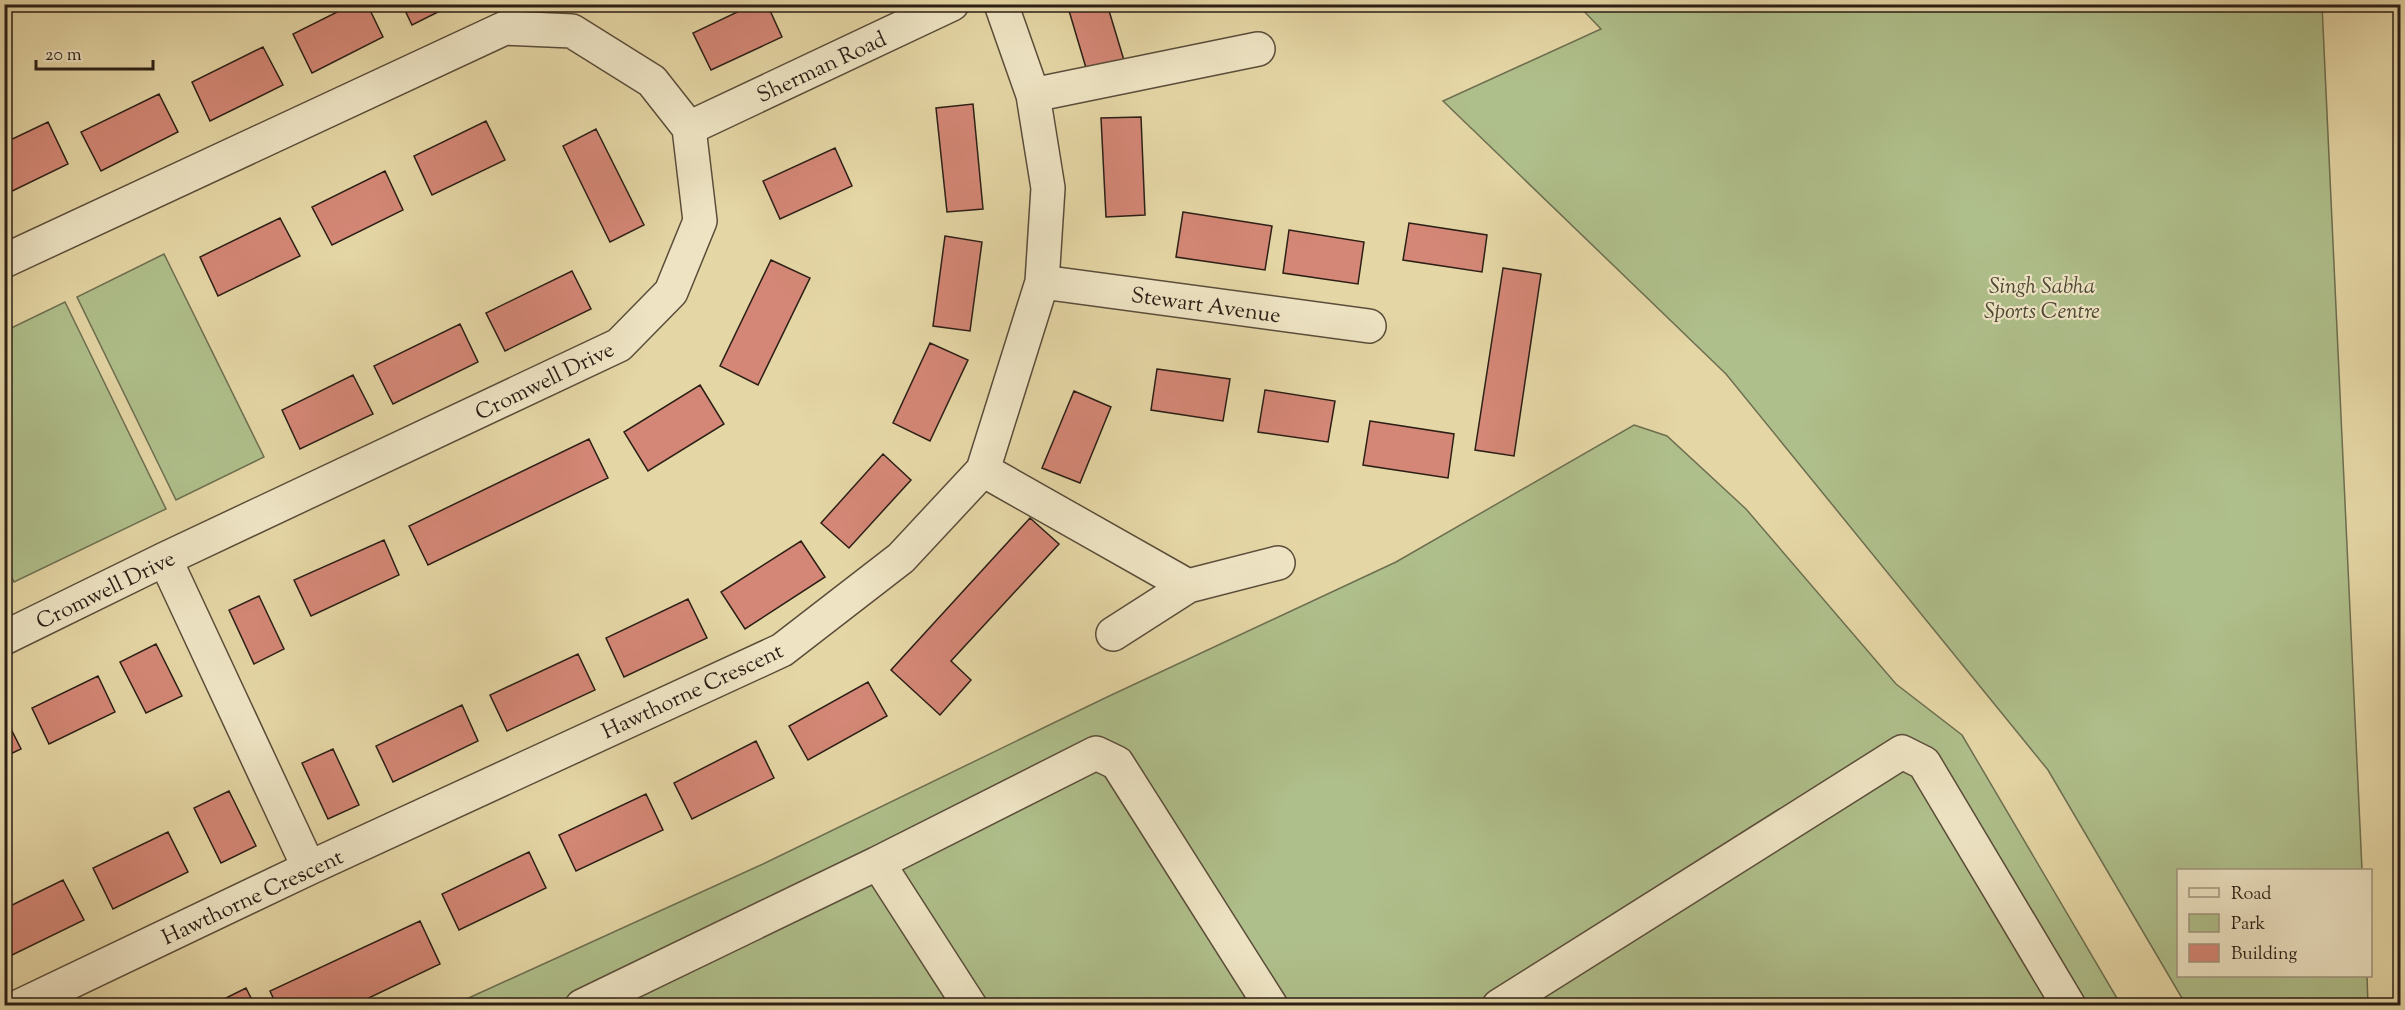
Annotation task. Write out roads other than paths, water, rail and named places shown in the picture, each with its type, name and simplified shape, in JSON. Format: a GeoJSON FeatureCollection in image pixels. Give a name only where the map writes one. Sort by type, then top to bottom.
{"type":"FeatureCollection","features":[{"type":"Feature","properties":{"kind":"street","name":"Sherman Road"},"geometry":{"type":"LineString","coordinates":[[689,128],[952,4]]}},
{"type":"Feature","properties":{"kind":"street","name":"Hawthorne Crescent"},"geometry":{"type":"LineString","coordinates":[[20,1005],[309,868],[782,650],[901,558],[983,470],[1042,282],[1048,188],[1033,95],[1001,4]]}},
{"type":"Feature","properties":{"kind":"street"},"geometry":{"type":"LineString","coordinates":[[4,261],[505,28],[572,30],[652,81],[689,128]]}},
{"type":"Feature","properties":{"kind":"street"},"geometry":{"type":"LineString","coordinates":[[1033,95],[1257,49]]}},
{"type":"Feature","properties":{"kind":"street","name":"Cromwell Drive"},"geometry":{"type":"LineString","coordinates":[[4,638],[165,559],[619,345],[671,292],[700,221],[689,128]]}},
{"type":"Feature","properties":{"kind":"street","name":"Stewart Avenue"},"geometry":{"type":"LineString","coordinates":[[1042,282],[1369,326]]}},
{"type":"Feature","properties":{"kind":"street"},"geometry":{"type":"LineString","coordinates":[[983,470],[1188,586]]}},
{"type":"Feature","properties":{"kind":"street"},"geometry":{"type":"LineString","coordinates":[[165,559],[309,868]]}},
{"type":"Feature","properties":{"kind":"street"},"geometry":{"type":"LineString","coordinates":[[1113,634],[1188,586],[1278,563]]}},
{"type":"Feature","properties":{"kind":"street"},"geometry":{"type":"LineString","coordinates":[[1499,1005],[1902,752],[1924,763],[2069,1005]]}},
{"type":"Feature","properties":{"kind":"street"},"geometry":{"type":"LineString","coordinates":[[583,1005],[1096,753],[1117,763],[1271,1005]]}},
{"type":"Feature","properties":{"kind":"street"},"geometry":{"type":"LineString","coordinates":[[878,862],[970,1005]]}},
{"type":"Feature","properties":{"kind":"park label","name":"Singh Sabha Sports Centre"},"geometry":{"type":"Point","coordinates":[2042,298]}}]}
